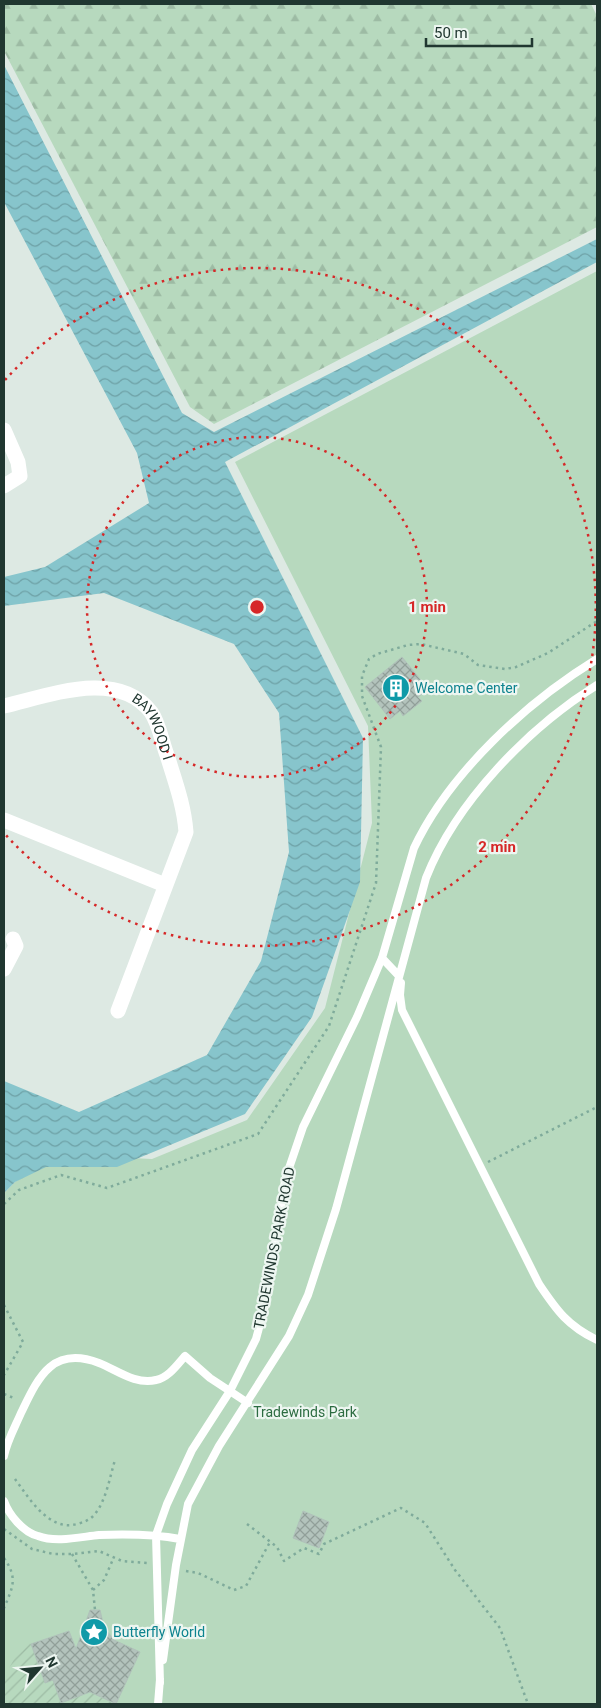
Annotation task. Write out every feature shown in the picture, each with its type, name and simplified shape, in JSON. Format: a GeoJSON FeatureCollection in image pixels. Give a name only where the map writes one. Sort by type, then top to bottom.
{"type":"FeatureCollection","features":[{"type":"Feature","properties":{"kind":"street"},"geometry":{"type":"LineString","coordinates":[[4,430],[18,462],[20,476],[4,486]]}},
{"type":"Feature","properties":{"kind":"street","name":"BAYWOOD I"},"geometry":{"type":"LineString","coordinates":[[4,706],[79,689],[113,689],[136,698],[152,714],[184,809],[186,832],[118,1011]]}},
{"type":"Feature","properties":{"kind":"street"},"geometry":{"type":"LineString","coordinates":[[4,820],[165,885]]}},
{"type":"Feature","properties":{"kind":"street"},"geometry":{"type":"LineString","coordinates":[[4,969],[16,946],[8,937]]}},
{"type":"Feature","properties":{"kind":"lane","name":"TRADEWINDS PARK ROAD"},"geometry":{"type":"LineString","coordinates":[[160,1683],[156,1535],[166,1504],[192,1450],[230,1391],[256,1339],[266,1302],[285,1180],[303,1127],[357,1017],[382,958],[414,848],[422,831],[448,793],[473,763],[523,714],[562,681],[597,659]]}},
{"type":"Feature","properties":{"kind":"lane","name":"TRADEWINDS PARK ROAD"},"geometry":{"type":"LineString","coordinates":[[158,1704],[180,1538],[188,1504],[219,1446],[289,1336],[308,1295],[336,1209],[426,878],[446,836],[494,772],[552,718],[597,685]]}},
{"type":"Feature","properties":{"kind":"lane","name":"TRADEWINDS PARK ROAD"},"geometry":{"type":"LineString","coordinates":[[405,954],[400,995],[402,1010],[540,1284],[556,1310],[568,1323],[597,1340]]}},
{"type":"Feature","properties":{"kind":"lane"},"geometry":{"type":"LineString","coordinates":[[382,958],[399,976]]}},
{"type":"Feature","properties":{"kind":"lane"},"geometry":{"type":"LineString","coordinates":[[4,1456],[37,1380],[55,1364],[69,1358],[81,1358],[98,1363],[136,1380],[150,1381],[166,1376],[185,1356],[210,1378],[248,1403]]}},
{"type":"Feature","properties":{"kind":"lane"},"geometry":{"type":"LineString","coordinates":[[4,1501],[13,1518],[24,1529],[36,1536],[52,1540],[73,1537],[156,1535],[180,1538]]}},
{"type":"Feature","properties":{"kind":"path"},"geometry":{"type":"LineString","coordinates":[[4,1204],[19,1190],[61,1175],[107,1188],[258,1134],[329,1026],[376,884],[381,747],[362,696],[362,676],[369,659],[408,645],[420,644],[464,654],[478,665],[516,668],[548,653],[597,621]]}},
{"type":"Feature","properties":{"kind":"path"},"geometry":{"type":"LineString","coordinates":[[480,1166],[597,1107]]}},
{"type":"Feature","properties":{"kind":"path"},"geometry":{"type":"LineString","coordinates":[[4,1305],[23,1342],[6,1366],[4,1376]]}},
{"type":"Feature","properties":{"kind":"path"},"geometry":{"type":"LineString","coordinates":[[15,1479],[42,1513],[63,1525],[73,1525],[86,1522],[97,1511],[115,1460]]}},
{"type":"Feature","properties":{"kind":"path"},"geometry":{"type":"LineString","coordinates":[[247,1524],[277,1547],[284,1561],[304,1548],[319,1554],[324,1544],[402,1508],[425,1523],[455,1570],[500,1628],[528,1704]]}},
{"type":"Feature","properties":{"kind":"path"},"geometry":{"type":"LineString","coordinates":[[73,1525],[72,1554],[92,1590],[95,1610]]}},
{"type":"Feature","properties":{"kind":"path"},"geometry":{"type":"LineString","coordinates":[[4,1528],[32,1549],[53,1554],[99,1551],[122,1561],[157,1564]]}},
{"type":"Feature","properties":{"kind":"path"},"geometry":{"type":"LineString","coordinates":[[176,1565],[184,1571],[198,1573],[234,1590],[246,1586],[270,1542]]}},
{"type":"Feature","properties":{"kind":"path"},"geometry":{"type":"LineString","coordinates":[[92,1590],[104,1580],[114,1557]]}},
{"type":"Feature","properties":{"kind":"path"},"geometry":{"type":"LineString","coordinates":[[4,1558],[13,1577],[12,1588],[4,1608]]}},
{"type":"Feature","properties":{"kind":"green space"},"geometry":{"type":"Polygon","coordinates":[[[4,4],[591,4],[597,16],[597,227],[214,424],[190,407],[4,51],[4,4]]]}},
{"type":"Feature","properties":{"kind":"green space","name":"Tradewinds Park"},"geometry":{"type":"Polygon","coordinates":[[[597,271],[597,1704],[4,1704],[4,1193],[15,1182],[40,1164],[89,1156],[152,1159],[247,1120],[325,1008],[372,823],[368,726],[235,462],[597,271]]]}},
{"type":"Feature","properties":{"kind":"green space"},"geometry":{"type":"Polygon","coordinates":[[[25,1640],[31,1644],[45,1683],[53,1680],[61,1703],[90,1692],[115,1704],[4,1704],[4,1677],[25,1640]]]}},
{"type":"Feature","properties":{"kind":"water"},"geometry":{"type":"Polygon","coordinates":[[[4,65],[182,413],[214,432],[597,239],[597,262],[225,462],[363,738],[360,882],[312,1017],[245,1114],[117,1167],[46,1167],[15,1182],[4,1193],[4,1081],[79,1112],[207,1055],[261,961],[289,852],[279,713],[234,644],[104,593],[4,606],[4,577],[45,567],[149,503],[137,453],[4,202],[4,65]]]}},
{"type":"Feature","properties":{"kind":"building","name":"Welcome Center"},"geometry":{"type":"Polygon","coordinates":[[[402,657],[428,689],[418,697],[422,701],[403,716],[400,711],[390,719],[365,687],[402,657]]]}},
{"type":"Feature","properties":{"kind":"building"},"geometry":{"type":"Polygon","coordinates":[[[303,1511],[329,1522],[319,1548],[293,1538],[303,1511]]]}},
{"type":"Feature","properties":{"kind":"building"},"geometry":{"type":"Polygon","coordinates":[[[90,1610],[100,1610],[104,1627],[114,1640],[140,1652],[116,1704],[90,1692],[61,1703],[53,1680],[45,1683],[31,1644],[69,1631],[76,1649],[90,1610]]]}},
{"type":"Feature","properties":{"kind":"place","name":"Welcome Center"},"geometry":{"type":"Point","coordinates":[396,688]}},
{"type":"Feature","properties":{"kind":"place","name":"Butterfly World"},"geometry":{"type":"Point","coordinates":[94,1632]}}]}
